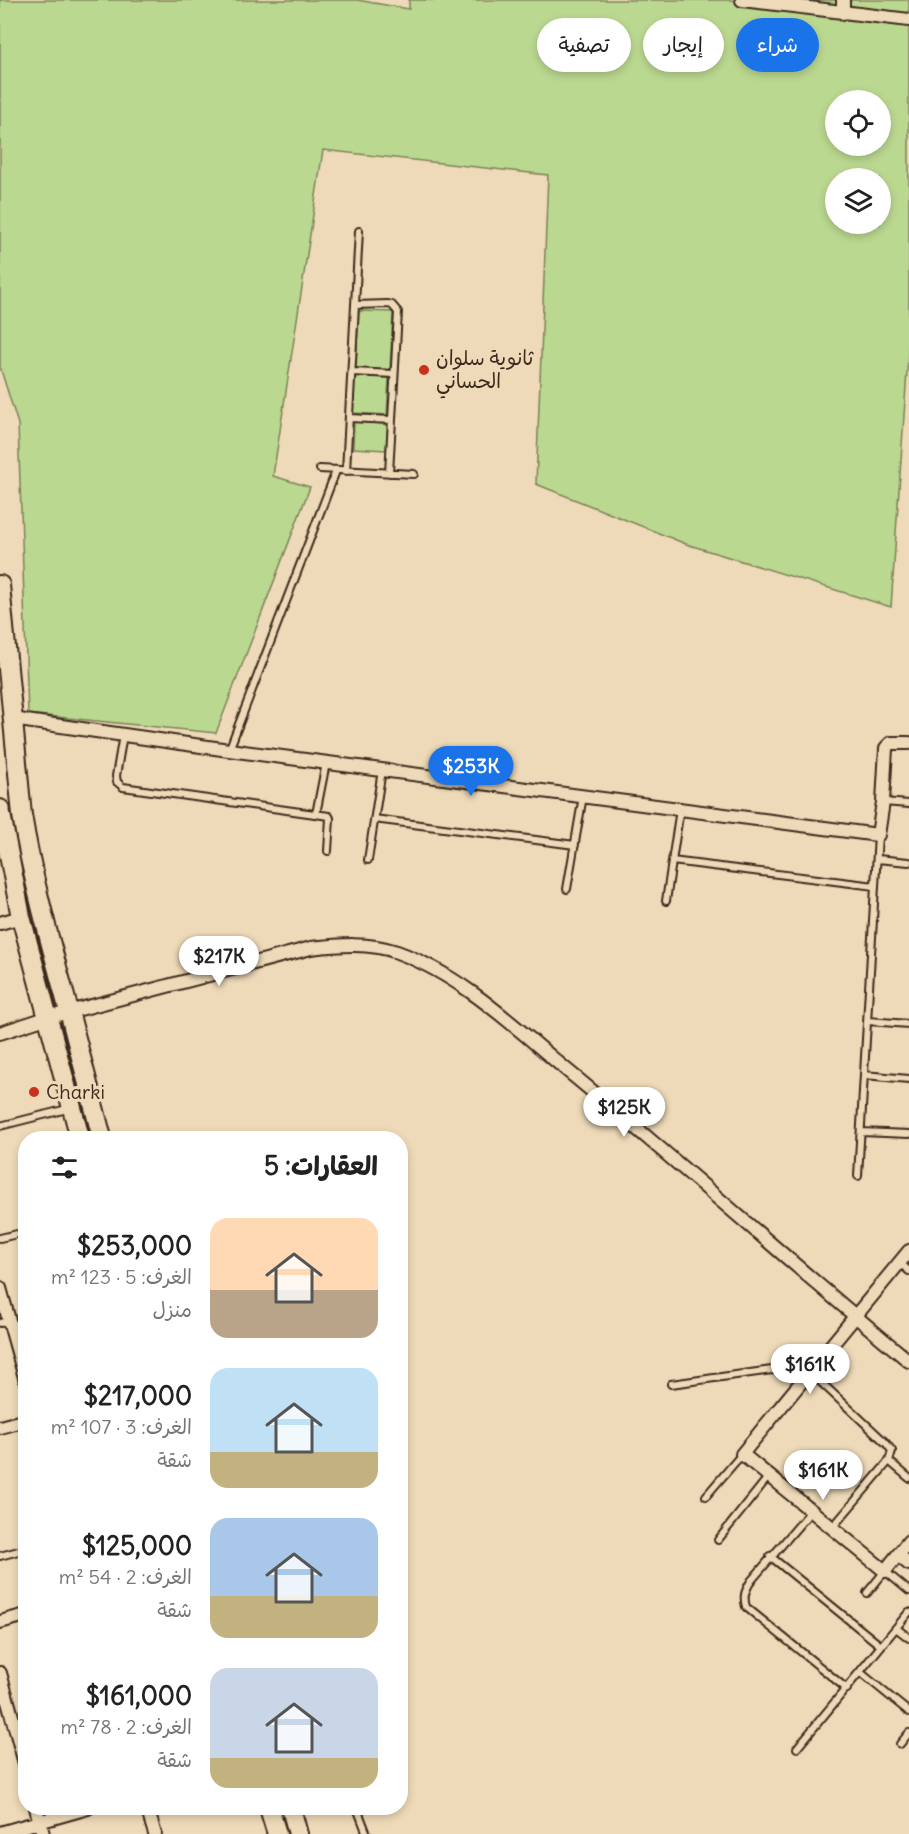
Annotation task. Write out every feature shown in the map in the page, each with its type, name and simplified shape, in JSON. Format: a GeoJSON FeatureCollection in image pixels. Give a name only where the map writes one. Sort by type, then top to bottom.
{"type":"FeatureCollection","features":[{"type":"Feature","properties":{"kind":"street"},"geometry":{"type":"LineString","coordinates":[[742,0],[843,6],[909,20]]}},
{"type":"Feature","properties":{"kind":"street"},"geometry":{"type":"LineString","coordinates":[[0,585],[8,709],[28,853],[58,978],[100,1131]]}},
{"type":"Feature","properties":{"kind":"street"},"geometry":{"type":"LineString","coordinates":[[8,709],[123,735],[878,835],[886,747],[891,743],[909,743]]}},
{"type":"Feature","properties":{"kind":"street"},"geometry":{"type":"LineString","coordinates":[[0,815],[21,917],[46,1018],[78,1131]]}},
{"type":"Feature","properties":{"kind":"street"},"geometry":{"type":"LineString","coordinates":[[0,923],[21,917]]}},
{"type":"Feature","properties":{"kind":"street"},"geometry":{"type":"LineString","coordinates":[[0,1033],[46,1018],[311,948],[332,945],[394,951],[442,974],[487,1005],[604,1101],[909,1361]]}},
{"type":"Feature","properties":{"kind":"street"},"geometry":{"type":"LineString","coordinates":[[909,1251],[904,1267],[856,1317],[742,1454],[885,1571],[909,1541]]}},
{"type":"Feature","properties":{"kind":"street"},"geometry":{"type":"LineString","coordinates":[[0,1288],[4,1321],[18,1359]]}},
{"type":"Feature","properties":{"kind":"street"},"geometry":{"type":"LineString","coordinates":[[0,1427],[18,1422]]}},
{"type":"Feature","properties":{"kind":"street"},"geometry":{"type":"LineString","coordinates":[[898,1555],[909,1564]]}},
{"type":"Feature","properties":{"kind":"street"},"geometry":{"type":"LineString","coordinates":[[0,1622],[18,1617]]}},
{"type":"Feature","properties":{"kind":"street"},"geometry":{"type":"LineString","coordinates":[[0,1673],[18,1738]]}},
{"type":"Feature","properties":{"kind":"street"},"geometry":{"type":"LineString","coordinates":[[38,1815],[44,1834]]}},
{"type":"Feature","properties":{"kind":"street"},"geometry":{"type":"LineString","coordinates":[[0,1833],[62,1815]]}},
{"type":"Feature","properties":{"kind":"street"},"geometry":{"type":"LineString","coordinates":[[149,1815],[155,1834]]}},
{"type":"Feature","properties":{"kind":"street"},"geometry":{"type":"LineString","coordinates":[[271,1815],[277,1834]]}},
{"type":"Feature","properties":{"kind":"street"},"geometry":{"type":"LineString","coordinates":[[293,1815],[298,1834]]}},
{"type":"Feature","properties":{"kind":"lane"},"geometry":{"type":"LineString","coordinates":[[346,471],[359,231]]}},
{"type":"Feature","properties":{"kind":"lane"},"geometry":{"type":"LineString","coordinates":[[355,305],[388,304],[398,312],[389,473]]}},
{"type":"Feature","properties":{"kind":"lane"},"geometry":{"type":"LineString","coordinates":[[351,372],[394,374]]}},
{"type":"Feature","properties":{"kind":"lane"},"geometry":{"type":"LineString","coordinates":[[349,418],[392,420]]}},
{"type":"Feature","properties":{"kind":"lane"},"geometry":{"type":"LineString","coordinates":[[320,470],[414,474]]}},
{"type":"Feature","properties":{"kind":"lane"},"geometry":{"type":"LineString","coordinates":[[229,750],[336,471]]}},
{"type":"Feature","properties":{"kind":"lane"},"geometry":{"type":"LineString","coordinates":[[123,735],[116,776],[117,782],[123,787],[330,817],[328,851]]}},
{"type":"Feature","properties":{"kind":"lane"},"geometry":{"type":"LineString","coordinates":[[316,814],[326,763]]}},
{"type":"Feature","properties":{"kind":"lane"},"geometry":{"type":"LineString","coordinates":[[368,860],[382,770]]}},
{"type":"Feature","properties":{"kind":"lane"},"geometry":{"type":"LineString","coordinates":[[567,889],[584,796]]}},
{"type":"Feature","properties":{"kind":"lane"},"geometry":{"type":"LineString","coordinates":[[882,802],[909,804]]}},
{"type":"Feature","properties":{"kind":"lane"},"geometry":{"type":"LineString","coordinates":[[666,901],[680,809]]}},
{"type":"Feature","properties":{"kind":"lane"},"geometry":{"type":"LineString","coordinates":[[374,819],[575,845]]}},
{"type":"Feature","properties":{"kind":"lane"},"geometry":{"type":"LineString","coordinates":[[858,1176],[878,835]]}},
{"type":"Feature","properties":{"kind":"lane"},"geometry":{"type":"LineString","coordinates":[[877,859],[909,862]]}},
{"type":"Feature","properties":{"kind":"lane"},"geometry":{"type":"LineString","coordinates":[[672,861],[876,886]]}},
{"type":"Feature","properties":{"kind":"lane"},"geometry":{"type":"LineString","coordinates":[[868,1021],[909,1024]]}},
{"type":"Feature","properties":{"kind":"lane"},"geometry":{"type":"LineString","coordinates":[[864,1075],[909,1079]]}},
{"type":"Feature","properties":{"kind":"lane"},"geometry":{"type":"LineString","coordinates":[[0,1126],[72,1108]]}},
{"type":"Feature","properties":{"kind":"lane"},"geometry":{"type":"LineString","coordinates":[[861,1132],[909,1134]]}},
{"type":"Feature","properties":{"kind":"lane"},"geometry":{"type":"LineString","coordinates":[[0,1238],[18,1234]]}},
{"type":"Feature","properties":{"kind":"lane"},"geometry":{"type":"LineString","coordinates":[[671,1384],[772,1370],[810,1372],[890,1448],[891,1454],[889,1461],[832,1528]]}},
{"type":"Feature","properties":{"kind":"lane"},"geometry":{"type":"LineString","coordinates":[[706,1496],[742,1454]]}},
{"type":"Feature","properties":{"kind":"lane"},"geometry":{"type":"LineString","coordinates":[[889,1461],[909,1478]]}},
{"type":"Feature","properties":{"kind":"lane"},"geometry":{"type":"LineString","coordinates":[[718,1540],[769,1476]]}},
{"type":"Feature","properties":{"kind":"lane"},"geometry":{"type":"LineString","coordinates":[[811,1511],[750,1581],[744,1599],[747,1607],[846,1689]]}},
{"type":"Feature","properties":{"kind":"lane"},"geometry":{"type":"LineString","coordinates":[[0,1556],[18,1551]]}},
{"type":"Feature","properties":{"kind":"lane"},"geometry":{"type":"LineString","coordinates":[[770,1556],[882,1646]]}},
{"type":"Feature","properties":{"kind":"lane"},"geometry":{"type":"LineString","coordinates":[[867,1593],[885,1571],[909,1591]]}},
{"type":"Feature","properties":{"kind":"lane"},"geometry":{"type":"LineString","coordinates":[[797,1748],[909,1612]]}},
{"type":"Feature","properties":{"kind":"lane"},"geometry":{"type":"LineString","coordinates":[[897,1628],[909,1638]]}},
{"type":"Feature","properties":{"kind":"lane"},"geometry":{"type":"LineString","coordinates":[[860,1672],[909,1712]]}},
{"type":"Feature","properties":{"kind":"lane"},"geometry":{"type":"LineString","coordinates":[[900,1744],[909,1733]]}},
{"type":"Feature","properties":{"kind":"lane"},"geometry":{"type":"LineString","coordinates":[[360,1815],[367,1834]]}},
{"type":"Feature","properties":{"kind":"green space"},"geometry":{"type":"Polygon","coordinates":[[[0,0],[357,0],[409,9],[409,0],[909,0],[909,342],[891,607],[686,544],[536,484],[548,175],[323,150],[273,476],[310,487],[216,733],[28,714],[18,424],[0,367],[0,0]]]}},
{"type":"Feature","properties":{"kind":"green space"},"geometry":{"type":"Polygon","coordinates":[[[359,311],[393,312],[390,370],[356,368],[359,311]]]}},
{"type":"Feature","properties":{"kind":"green space"},"geometry":{"type":"Polygon","coordinates":[[[355,376],[389,378],[387,415],[353,413],[355,376]]]}},
{"type":"Feature","properties":{"kind":"green space"},"geometry":{"type":"Polygon","coordinates":[[[354,422],[388,424],[386,450],[353,448],[354,422]]]}},
{"type":"Feature","properties":{"kind":"place","name":"ثانوية سلوان الحساني"},"geometry":{"type":"Point","coordinates":[424,370]}},
{"type":"Feature","properties":{"kind":"place","name":"Charki"},"geometry":{"type":"Point","coordinates":[34,1092]}}]}
